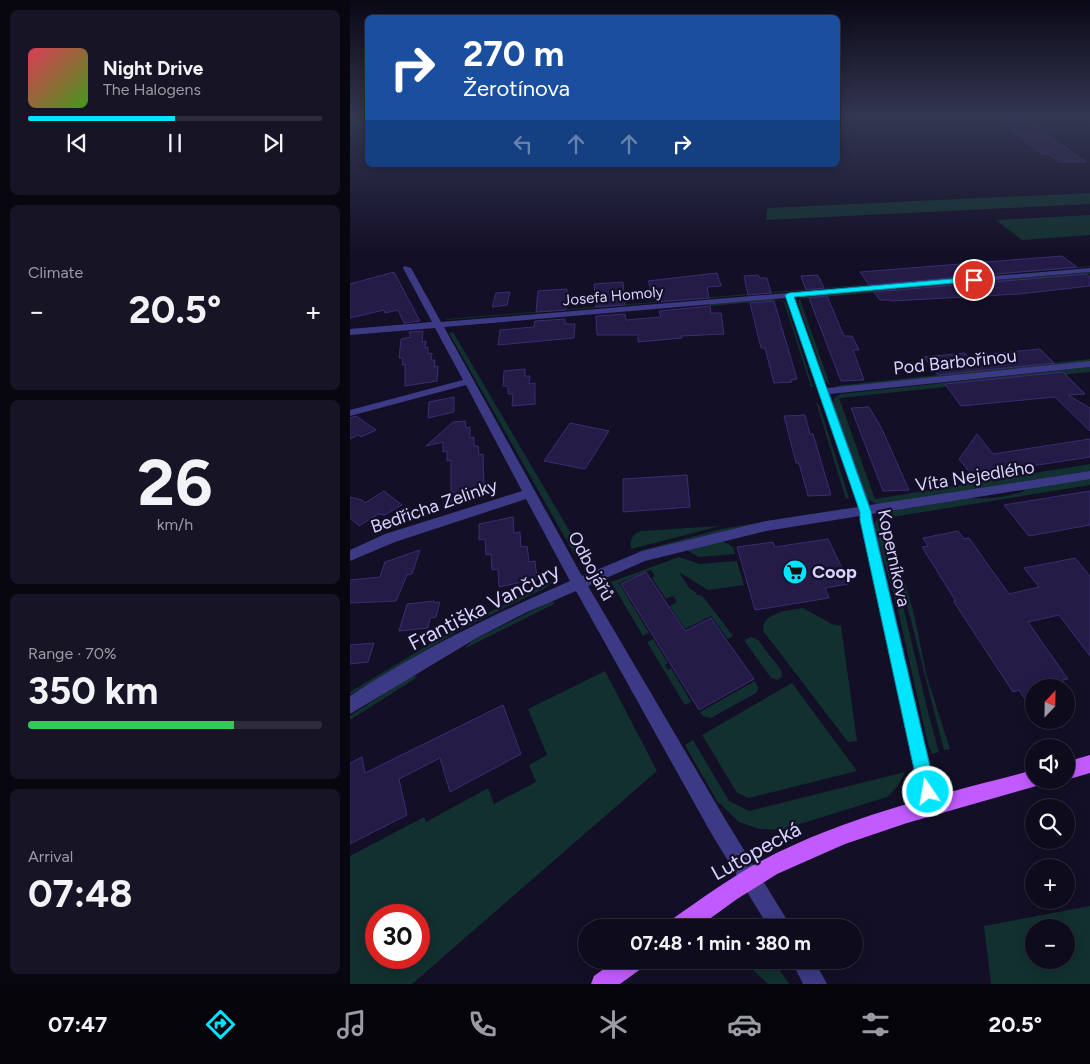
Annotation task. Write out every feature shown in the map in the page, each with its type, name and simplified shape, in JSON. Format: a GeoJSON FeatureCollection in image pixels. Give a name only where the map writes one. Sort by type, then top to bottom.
{"type":"FeatureCollection","features":[{"type":"Feature","properties":{"kind":"main road"},"geometry":{"type":"LineString","coordinates":[[1075,768],[1090,764]]}},
{"type":"Feature","properties":{"kind":"main road","name":"Lutopecká"},"geometry":{"type":"LineString","coordinates":[[692,919],[751,878],[816,845],[931,807],[1025,781]]}},
{"type":"Feature","properties":{"kind":"main road"},"geometry":{"type":"LineString","coordinates":[[602,984],[622,969]]}},
{"type":"Feature","properties":{"kind":"street","name":"Odbojářů"},"geometry":{"type":"LineString","coordinates":[[407,268],[578,583],[718,826],[776,919]]}},
{"type":"Feature","properties":{"kind":"street","name":"Josefa Homoly"},"geometry":{"type":"LineString","coordinates":[[350,332],[1090,270]]}},
{"type":"Feature","properties":{"kind":"street","name":"Koperníkova"},"geometry":{"type":"LineString","coordinates":[[789,295],[866,512],[868,530],[931,807]]}},
{"type":"Feature","properties":{"kind":"street","name":"Pod Barbořinou"},"geometry":{"type":"LineString","coordinates":[[823,392],[1090,364]]}},
{"type":"Feature","properties":{"kind":"street"},"geometry":{"type":"LineString","coordinates":[[350,413],[469,381]]}},
{"type":"Feature","properties":{"kind":"street","name":"Víta Nejedlého"},"geometry":{"type":"LineString","coordinates":[[642,556],[766,526],[866,512],[1090,475]]}},
{"type":"Feature","properties":{"kind":"street","name":"Bedřicha Zelinky"},"geometry":{"type":"LineString","coordinates":[[350,556],[390,538],[530,493]]}},
{"type":"Feature","properties":{"kind":"street","name":"Františka Vančury"},"geometry":{"type":"LineString","coordinates":[[350,706],[384,683],[470,634],[578,583],[642,556]]}},
{"type":"Feature","properties":{"kind":"street"},"geometry":{"type":"LineString","coordinates":[[807,969],[816,984]]}},
{"type":"Feature","properties":{"kind":"green space"},"geometry":{"type":"Polygon","coordinates":[[[1090,193],[1090,204],[766,220],[767,209],[769,208],[1090,193]]]}},
{"type":"Feature","properties":{"kind":"green space"},"geometry":{"type":"Polygon","coordinates":[[[1090,215],[1090,235],[1022,240],[996,220],[1090,215]]]}},
{"type":"Feature","properties":{"kind":"green space"},"geometry":{"type":"Polygon","coordinates":[[[1090,267],[446,320],[447,319],[1090,267]]]}},
{"type":"Feature","properties":{"kind":"green space"},"geometry":{"type":"Polygon","coordinates":[[[1090,272],[1090,274],[800,299],[830,385],[825,380],[798,303],[799,299],[807,296],[1090,272]]]}},
{"type":"Feature","properties":{"kind":"green space"},"geometry":{"type":"Polygon","coordinates":[[[771,299],[782,300],[786,303],[813,387],[811,387],[784,302],[780,300],[710,306],[710,304],[771,299]]]}},
{"type":"Feature","properties":{"kind":"green space"},"geometry":{"type":"Polygon","coordinates":[[[453,332],[583,554],[576,557],[449,333],[453,332]]]}},
{"type":"Feature","properties":{"kind":"green space"},"geometry":{"type":"Polygon","coordinates":[[[1090,359],[1090,362],[842,388],[834,386],[1090,359]]]}},
{"type":"Feature","properties":{"kind":"green space"},"geometry":{"type":"Polygon","coordinates":[[[1090,367],[1090,372],[839,398],[875,499],[1090,464],[1090,471],[886,504],[877,504],[867,499],[833,403],[834,398],[841,394],[1090,367]]]}},
{"type":"Feature","properties":{"kind":"green space"},"geometry":{"type":"Polygon","coordinates":[[[816,402],[819,405],[849,498],[846,499],[816,402]]]}},
{"type":"Feature","properties":{"kind":"green space"},"geometry":{"type":"Polygon","coordinates":[[[1090,478],[1090,485],[886,518],[914,614],[927,677],[950,749],[944,750],[907,605],[880,515],[886,512],[969,498],[1008,496],[1029,488],[1090,478]]]}},
{"type":"Feature","properties":{"kind":"green space"},"geometry":{"type":"Polygon","coordinates":[[[843,509],[843,511],[707,535],[643,552],[636,552],[721,529],[843,509]]]}},
{"type":"Feature","properties":{"kind":"green space"},"geometry":{"type":"Polygon","coordinates":[[[877,518],[903,606],[939,752],[932,754],[928,744],[897,606],[874,526],[877,518]]]}},
{"type":"Feature","properties":{"kind":"green space"},"geometry":{"type":"Polygon","coordinates":[[[720,526],[631,549],[630,543],[632,538],[641,531],[720,526]]]}},
{"type":"Feature","properties":{"kind":"green space"},"geometry":{"type":"Polygon","coordinates":[[[721,540],[733,547],[735,554],[699,557],[688,551],[688,549],[721,540]]]}},
{"type":"Feature","properties":{"kind":"green space"},"geometry":{"type":"Polygon","coordinates":[[[679,557],[700,564],[737,561],[744,585],[708,590],[679,572],[689,588],[697,593],[695,595],[701,595],[705,599],[733,636],[728,639],[711,616],[685,629],[670,606],[677,602],[673,596],[666,599],[652,578],[655,576],[651,570],[619,583],[649,633],[643,636],[611,582],[679,557]]]}},
{"type":"Feature","properties":{"kind":"green space"},"geometry":{"type":"Polygon","coordinates":[[[556,579],[547,587],[456,632],[350,695],[350,692],[455,629],[556,579]]]}},
{"type":"Feature","properties":{"kind":"green space"},"geometry":{"type":"Polygon","coordinates":[[[552,601],[554,604],[464,649],[472,641],[552,601]]]}},
{"type":"Feature","properties":{"kind":"green space"},"geometry":{"type":"Polygon","coordinates":[[[803,608],[832,624],[841,626],[857,741],[848,742],[764,632],[763,626],[771,617],[784,611],[803,608]]]}},
{"type":"Feature","properties":{"kind":"green space"},"geometry":{"type":"Polygon","coordinates":[[[751,637],[758,640],[781,670],[782,677],[777,680],[771,678],[744,640],[751,637]]]}},
{"type":"Feature","properties":{"kind":"green space"},"geometry":{"type":"Polygon","coordinates":[[[653,639],[668,663],[665,665],[668,670],[671,668],[691,702],[685,705],[647,642],[653,639]]]}},
{"type":"Feature","properties":{"kind":"green space"},"geometry":{"type":"Polygon","coordinates":[[[605,671],[657,771],[430,968],[430,904],[365,904],[365,969],[429,969],[412,984],[350,984],[350,856],[424,817],[426,822],[488,788],[494,804],[536,782],[529,765],[547,755],[528,709],[605,671]]]}},
{"type":"Feature","properties":{"kind":"green space"},"geometry":{"type":"Polygon","coordinates":[[[414,674],[416,678],[350,720],[350,716],[414,674]]]}},
{"type":"Feature","properties":{"kind":"green space"},"geometry":{"type":"Polygon","coordinates":[[[755,681],[758,689],[756,693],[711,718],[703,716],[700,712],[755,681]]]}},
{"type":"Feature","properties":{"kind":"green space"},"geometry":{"type":"Polygon","coordinates":[[[792,683],[857,771],[749,798],[737,793],[702,735],[792,683]]]}},
{"type":"Feature","properties":{"kind":"green space"},"geometry":{"type":"Polygon","coordinates":[[[693,740],[729,801],[749,811],[905,772],[898,786],[887,797],[781,830],[760,829],[739,822],[717,801],[685,745],[693,740]]]}},
{"type":"Feature","properties":{"kind":"green space"},"geometry":{"type":"Polygon","coordinates":[[[1090,906],[1090,984],[991,984],[984,926],[1090,906]]]}},
{"type":"Feature","properties":{"kind":"green space"},"geometry":{"type":"Polygon","coordinates":[[[752,969],[779,969],[789,984],[768,984],[752,969]]]}},
{"type":"Feature","properties":{"kind":"building"},"geometry":{"type":"Polygon","coordinates":[[[1062,256],[1077,267],[869,285],[860,272],[1062,256]]]}},
{"type":"Feature","properties":{"kind":"building"},"geometry":{"type":"Polygon","coordinates":[[[394,272],[420,321],[404,323],[398,310],[385,313],[384,310],[350,318],[350,284],[394,272]]]}},
{"type":"Feature","properties":{"kind":"building"},"geometry":{"type":"Polygon","coordinates":[[[717,273],[721,286],[707,287],[709,298],[656,302],[648,281],[717,273]]]}},
{"type":"Feature","properties":{"kind":"building"},"geometry":{"type":"Polygon","coordinates":[[[1087,274],[1090,277],[1090,286],[1019,294],[892,301],[880,300],[874,292],[1087,274]]]}},
{"type":"Feature","properties":{"kind":"building"},"geometry":{"type":"Polygon","coordinates":[[[758,275],[760,278],[767,278],[771,293],[748,295],[744,276],[758,275]]]}},
{"type":"Feature","properties":{"kind":"building"},"geometry":{"type":"Polygon","coordinates":[[[818,275],[824,288],[806,290],[801,276],[818,275]]]}},
{"type":"Feature","properties":{"kind":"building"},"geometry":{"type":"Polygon","coordinates":[[[623,282],[625,305],[596,307],[594,284],[623,282]]]}},
{"type":"Feature","properties":{"kind":"building"},"geometry":{"type":"Polygon","coordinates":[[[567,289],[566,310],[536,312],[538,291],[567,289]]]}},
{"type":"Feature","properties":{"kind":"building"},"geometry":{"type":"Polygon","coordinates":[[[510,292],[507,305],[492,307],[496,293],[510,292]]]}},
{"type":"Feature","properties":{"kind":"building"},"geometry":{"type":"Polygon","coordinates":[[[827,296],[844,336],[852,336],[859,350],[853,350],[864,380],[841,381],[809,298],[827,296]]]}},
{"type":"Feature","properties":{"kind":"building"},"geometry":{"type":"Polygon","coordinates":[[[774,301],[797,379],[791,380],[792,382],[774,383],[765,348],[761,348],[750,303],[774,301]]]}},
{"type":"Feature","properties":{"kind":"building"},"geometry":{"type":"Polygon","coordinates":[[[710,306],[711,313],[721,313],[724,334],[681,336],[682,338],[638,342],[638,335],[597,335],[596,316],[625,314],[626,320],[661,317],[659,311],[710,306]]]}},
{"type":"Feature","properties":{"kind":"building"},"geometry":{"type":"Polygon","coordinates":[[[565,319],[565,324],[575,324],[574,338],[498,345],[500,330],[534,327],[535,321],[565,319]]]}},
{"type":"Feature","properties":{"kind":"building"},"geometry":{"type":"Polygon","coordinates":[[[423,331],[422,342],[426,341],[425,348],[428,347],[428,354],[432,353],[431,360],[435,360],[434,367],[438,366],[437,381],[405,386],[405,364],[402,365],[403,358],[399,358],[401,339],[411,337],[409,332],[423,331]]]}},
{"type":"Feature","properties":{"kind":"building"},"geometry":{"type":"Polygon","coordinates":[[[1040,349],[1054,363],[938,375],[924,357],[965,353],[968,356],[1040,349]]]}},
{"type":"Feature","properties":{"kind":"building"},"geometry":{"type":"Polygon","coordinates":[[[525,369],[525,376],[530,376],[529,384],[535,383],[535,404],[512,406],[513,394],[508,394],[508,386],[503,386],[504,371],[525,369]]]}},
{"type":"Feature","properties":{"kind":"building"},"geometry":{"type":"Polygon","coordinates":[[[1063,372],[1085,394],[1068,395],[1090,408],[1090,431],[1055,397],[961,406],[945,384],[1063,372]]]}},
{"type":"Feature","properties":{"kind":"building"},"geometry":{"type":"Polygon","coordinates":[[[454,397],[454,412],[428,418],[429,402],[454,397]]]}},
{"type":"Feature","properties":{"kind":"building"},"geometry":{"type":"Polygon","coordinates":[[[869,407],[881,427],[909,490],[883,491],[851,408],[869,407]]]}},
{"type":"Feature","properties":{"kind":"building"},"geometry":{"type":"Polygon","coordinates":[[[805,415],[810,434],[813,434],[831,495],[808,496],[799,463],[796,463],[784,416],[805,415]]]}},
{"type":"Feature","properties":{"kind":"building"},"geometry":{"type":"Polygon","coordinates":[[[356,416],[376,430],[361,437],[358,435],[350,439],[350,418],[356,416]]]}},
{"type":"Feature","properties":{"kind":"building"},"geometry":{"type":"Polygon","coordinates":[[[465,421],[466,428],[470,427],[470,438],[474,437],[474,446],[478,446],[479,455],[483,454],[484,486],[481,486],[481,497],[451,503],[451,460],[447,461],[447,451],[443,452],[443,442],[426,446],[453,422],[465,421]]]}},
{"type":"Feature","properties":{"kind":"building"},"geometry":{"type":"Polygon","coordinates":[[[570,423],[609,431],[585,469],[544,461],[570,423]]]}},
{"type":"Feature","properties":{"kind":"building"},"geometry":{"type":"Polygon","coordinates":[[[977,434],[993,454],[1090,439],[1090,457],[972,475],[959,459],[977,434]]]}},
{"type":"Feature","properties":{"kind":"building"},"geometry":{"type":"Polygon","coordinates":[[[687,475],[690,507],[623,512],[623,479],[687,475]]]}},
{"type":"Feature","properties":{"kind":"building"},"geometry":{"type":"Polygon","coordinates":[[[384,491],[402,505],[385,515],[378,514],[359,526],[350,518],[350,497],[362,500],[365,503],[384,491]]]}},
{"type":"Feature","properties":{"kind":"building"},"geometry":{"type":"Polygon","coordinates":[[[1090,491],[1090,525],[1029,536],[1004,505],[1090,491]]]}},
{"type":"Feature","properties":{"kind":"building"},"geometry":{"type":"Polygon","coordinates":[[[513,517],[514,533],[520,532],[521,547],[527,546],[529,562],[535,561],[537,579],[499,587],[498,569],[492,570],[491,554],[486,555],[485,539],[479,540],[479,524],[513,517]]]}},
{"type":"Feature","properties":{"kind":"building"},"geometry":{"type":"Polygon","coordinates":[[[958,531],[964,539],[969,538],[1009,594],[1039,587],[1024,568],[1075,558],[1090,576],[1090,656],[1059,615],[1028,622],[1068,679],[1025,679],[1025,699],[1019,690],[1013,692],[954,602],[955,600],[922,547],[928,546],[923,538],[958,531]]]}},
{"type":"Feature","properties":{"kind":"building","name":"Coop"},"geometry":{"type":"Polygon","coordinates":[[[828,539],[847,578],[848,584],[825,588],[829,598],[755,610],[737,547],[773,542],[775,547],[828,539]]]}},
{"type":"Feature","properties":{"kind":"building"},"geometry":{"type":"Polygon","coordinates":[[[420,550],[412,574],[407,575],[396,601],[350,603],[350,580],[380,577],[385,562],[420,550]]]}},
{"type":"Feature","properties":{"kind":"building"},"geometry":{"type":"Polygon","coordinates":[[[646,572],[685,631],[711,618],[754,679],[699,710],[621,584],[646,572]]]}},
{"type":"Feature","properties":{"kind":"building"},"geometry":{"type":"Polygon","coordinates":[[[434,601],[434,603],[440,602],[436,617],[430,618],[428,628],[399,631],[407,604],[434,601]]]}},
{"type":"Feature","properties":{"kind":"building"},"geometry":{"type":"Polygon","coordinates":[[[374,643],[368,662],[350,664],[350,645],[374,643]]]}},
{"type":"Feature","properties":{"kind":"building"},"geometry":{"type":"Polygon","coordinates":[[[503,705],[521,754],[450,792],[440,758],[399,779],[407,815],[350,844],[350,763],[362,757],[365,773],[503,705]]]}},
{"type":"Feature","properties":{"kind":"place","name":"Coop"},"geometry":{"type":"Point","coordinates":[795,572]}},
{"type":"Feature","properties":{"kind":"route"},"geometry":{"type":"LineString","coordinates":[[928,792],[866,520],[866,512],[789,295],[974,280]]}}]}
